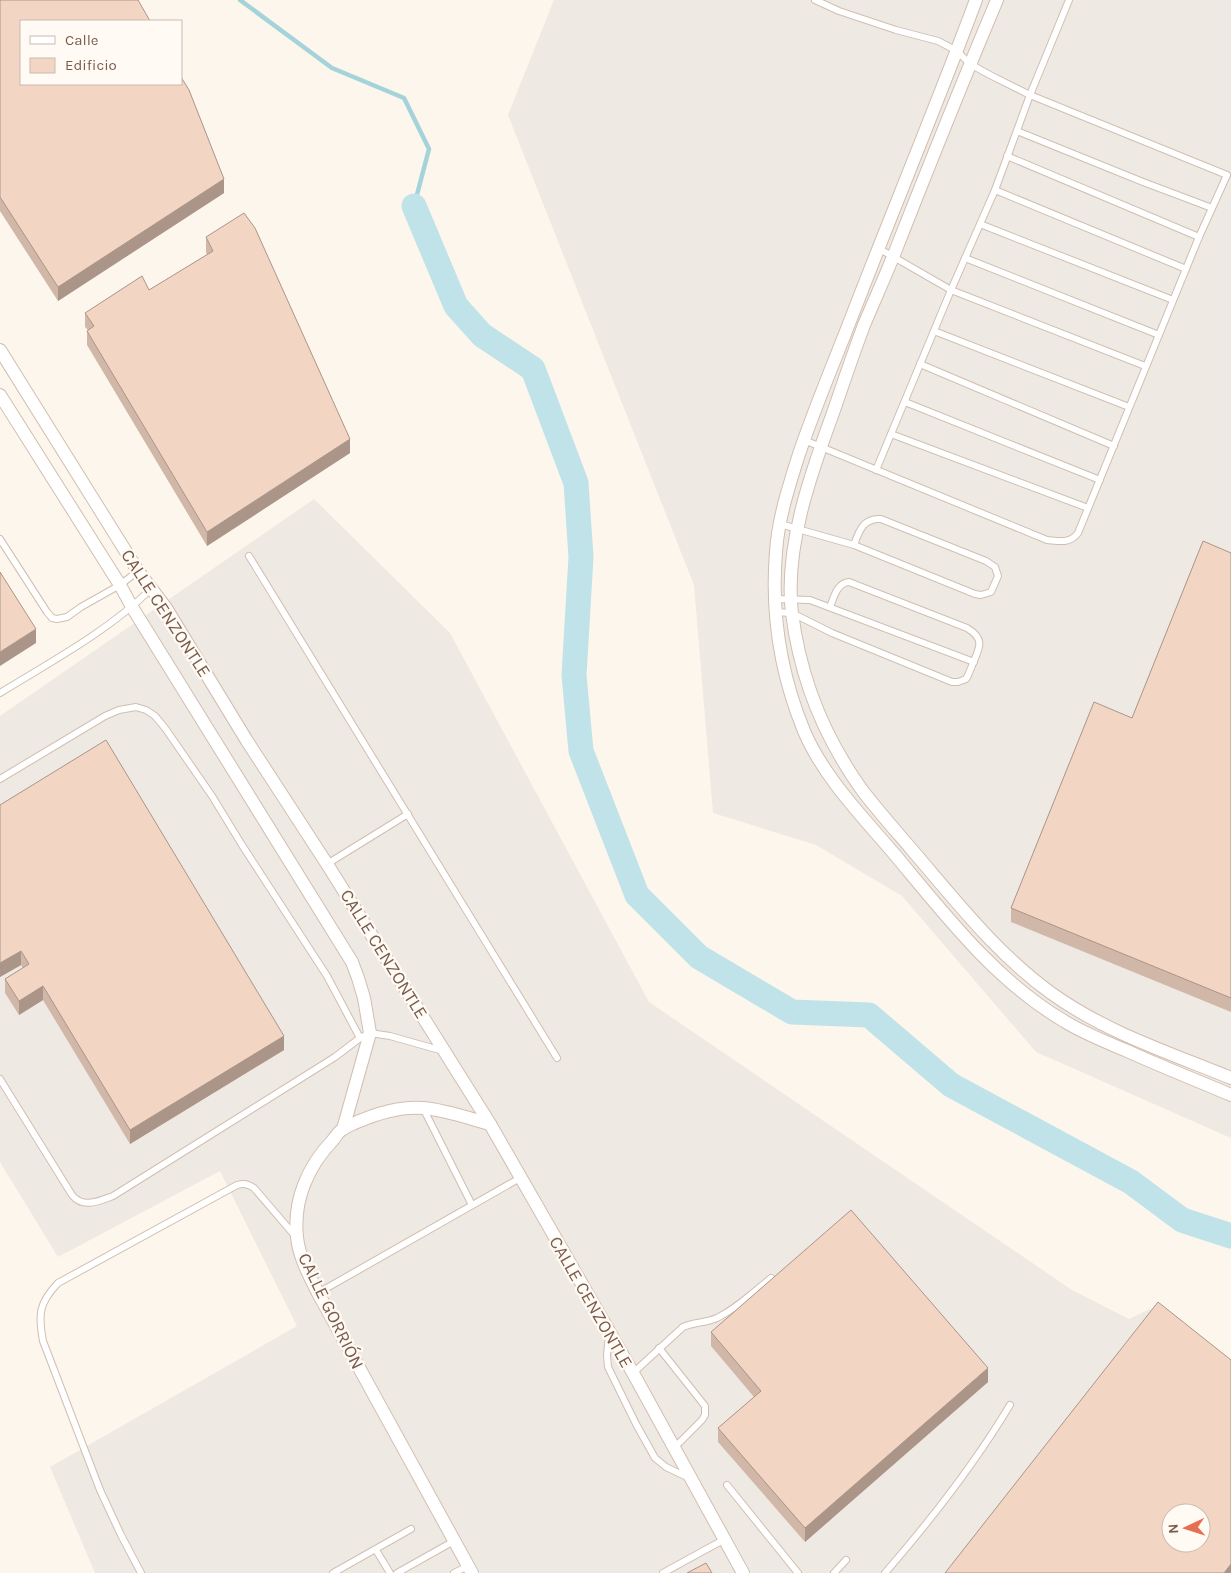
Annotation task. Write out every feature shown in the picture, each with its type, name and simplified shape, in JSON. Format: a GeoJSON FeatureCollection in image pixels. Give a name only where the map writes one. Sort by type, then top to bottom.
{"type":"FeatureCollection","features":[{"type":"Feature","properties":{"kind":"street"},"geometry":{"type":"LineString","coordinates":[[976,0],[878,248],[789,484],[776,552],[775,612],[781,655],[804,729],[811,745],[834,782],[992,965],[1021,991],[1065,1022],[1119,1048],[1231,1095]]}},
{"type":"Feature","properties":{"kind":"street"},"geometry":{"type":"LineString","coordinates":[[997,0],[863,328],[806,492],[798,528],[792,573],[791,599],[802,667],[823,725],[842,760],[863,791],[993,944],[1052,994],[1082,1013],[1109,1028],[1231,1078]]}},
{"type":"Feature","properties":{"kind":"street","name":"CALLE CENZONTLE"},"geometry":{"type":"LineString","coordinates":[[0,350],[138,571],[166,608],[247,741],[327,864],[490,1124],[744,1573]]}},
{"type":"Feature","properties":{"kind":"street","name":"CALLE CENZONTLE"},"geometry":{"type":"LineString","coordinates":[[0,395],[120,585],[352,962],[364,998],[365,1035],[343,1129]]}},
{"type":"Feature","properties":{"kind":"street","name":"CALLE GORRIÓN"},"geometry":{"type":"LineString","coordinates":[[470,1569],[304,1265],[297,1238],[296,1216],[300,1193],[316,1161],[323,1150],[343,1129],[387,1111],[423,1108],[443,1111],[490,1124]]}},
{"type":"Feature","properties":{"kind":"lane"},"geometry":{"type":"LineString","coordinates":[[815,0],[839,11],[896,30],[938,41],[957,51],[970,64],[1030,95],[1227,174]]}},
{"type":"Feature","properties":{"kind":"lane"},"geometry":{"type":"LineString","coordinates":[[876,470],[995,190],[1030,95],[1069,0]]}},
{"type":"Feature","properties":{"kind":"lane"},"geometry":{"type":"LineString","coordinates":[[1017,131],[1212,208]]}},
{"type":"Feature","properties":{"kind":"lane"},"geometry":{"type":"LineString","coordinates":[[1007,156],[1199,237]]}},
{"type":"Feature","properties":{"kind":"lane"},"geometry":{"type":"LineString","coordinates":[[804,440],[1047,540],[1063,542],[1074,538],[1078,533],[1199,237],[1231,166]]}},
{"type":"Feature","properties":{"kind":"lane"},"geometry":{"type":"LineString","coordinates":[[995,190],[1186,269]]}},
{"type":"Feature","properties":{"kind":"lane"},"geometry":{"type":"LineString","coordinates":[[980,224],[1173,300]]}},
{"type":"Feature","properties":{"kind":"lane"},"geometry":{"type":"LineString","coordinates":[[878,248],[952,290],[1145,366]]}},
{"type":"Feature","properties":{"kind":"lane"},"geometry":{"type":"LineString","coordinates":[[965,258],[1159,335]]}},
{"type":"Feature","properties":{"kind":"lane"},"geometry":{"type":"LineString","coordinates":[[934,331],[1129,407]]}},
{"type":"Feature","properties":{"kind":"lane"},"geometry":{"type":"LineString","coordinates":[[920,364],[1114,446]]}},
{"type":"Feature","properties":{"kind":"lane"},"geometry":{"type":"LineString","coordinates":[[905,402],[1100,480]]}},
{"type":"Feature","properties":{"kind":"lane"},"geometry":{"type":"LineString","coordinates":[[891,434],[1088,508]]}},
{"type":"Feature","properties":{"kind":"lane"},"geometry":{"type":"LineString","coordinates":[[780,524],[854,545],[975,594],[981,595],[991,592],[998,576],[995,567],[986,560],[881,519],[870,520],[864,523],[854,545]]}},
{"type":"Feature","properties":{"kind":"lane"},"geometry":{"type":"LineString","coordinates":[[0,539],[52,618],[67,617],[120,585],[138,571]]}},
{"type":"Feature","properties":{"kind":"lane"},"geometry":{"type":"LineString","coordinates":[[250,556],[557,1058]]}},
{"type":"Feature","properties":{"kind":"lane"},"geometry":{"type":"LineString","coordinates":[[775,612],[792,613],[832,633],[952,682],[966,679],[980,647],[977,636],[967,628],[856,585],[845,582],[839,585],[830,606]]}},
{"type":"Feature","properties":{"kind":"lane"},"geometry":{"type":"LineString","coordinates":[[0,693],[81,644],[132,607],[151,589]]}},
{"type":"Feature","properties":{"kind":"lane"},"geometry":{"type":"LineString","coordinates":[[775,599],[810,600],[830,606],[974,662]]}},
{"type":"Feature","properties":{"kind":"lane"},"geometry":{"type":"LineString","coordinates":[[0,779],[105,716],[119,710],[136,707],[146,710],[155,716],[212,796],[365,1035]]}},
{"type":"Feature","properties":{"kind":"lane"},"geometry":{"type":"LineString","coordinates":[[327,864],[408,814]]}},
{"type":"Feature","properties":{"kind":"lane"},"geometry":{"type":"LineString","coordinates":[[0,1079],[72,1195],[79,1202],[89,1203],[113,1196],[335,1057],[365,1035],[390,1036],[444,1052]]}},
{"type":"Feature","properties":{"kind":"lane"},"geometry":{"type":"LineString","coordinates":[[423,1108],[472,1205]]}},
{"type":"Feature","properties":{"kind":"lane"},"geometry":{"type":"LineString","coordinates":[[318,1293],[520,1178]]}},
{"type":"Feature","properties":{"kind":"lane"},"geometry":{"type":"LineString","coordinates":[[141,1573],[100,1490],[43,1341],[40,1318],[42,1305],[48,1293],[58,1283],[243,1183],[249,1184],[254,1188],[297,1238]]}},
{"type":"Feature","properties":{"kind":"lane"},"geometry":{"type":"LineString","coordinates":[[632,1373],[683,1327],[688,1324],[709,1321],[733,1309],[771,1278]]}},
{"type":"Feature","properties":{"kind":"lane"},"geometry":{"type":"LineString","coordinates":[[609,1333],[606,1355],[608,1367],[650,1450],[655,1458],[666,1467],[692,1480]]}},
{"type":"Feature","properties":{"kind":"lane"},"geometry":{"type":"LineString","coordinates":[[659,1348],[705,1406],[705,1415],[702,1420],[674,1448]]}},
{"type":"Feature","properties":{"kind":"lane"},"geometry":{"type":"LineString","coordinates":[[884,1573],[964,1476],[987,1444],[1010,1405]]}},
{"type":"Feature","properties":{"kind":"lane"},"geometry":{"type":"LineString","coordinates":[[727,1485],[798,1573]]}},
{"type":"Feature","properties":{"kind":"lane"},"geometry":{"type":"LineString","coordinates":[[333,1573],[411,1529]]}},
{"type":"Feature","properties":{"kind":"lane"},"geometry":{"type":"LineString","coordinates":[[663,1573],[725,1539]]}},
{"type":"Feature","properties":{"kind":"lane"},"geometry":{"type":"LineString","coordinates":[[397,1573],[454,1542]]}},
{"type":"Feature","properties":{"kind":"lane"},"geometry":{"type":"LineString","coordinates":[[376,1550],[390,1573]]}},
{"type":"Feature","properties":{"kind":"lane"},"geometry":{"type":"LineString","coordinates":[[834,1573],[846,1560]]}},
{"type":"Feature","properties":{"kind":"lane"},"geometry":{"type":"LineString","coordinates":[[454,1573],[470,1569]]}},
{"type":"Feature","properties":{"kind":"shaded area"},"geometry":{"type":"Polygon","coordinates":[[[554,0],[1231,0],[1231,1138],[1036,1052],[902,896],[816,845],[713,813],[694,585],[508,115],[554,0]]]}},
{"type":"Feature","properties":{"kind":"shaded area"},"geometry":{"type":"Polygon","coordinates":[[[314,499],[450,633],[649,1002],[1072,1290],[1129,1319],[1150,1309],[1231,1371],[1231,1573],[95,1573],[50,1467],[297,1326],[220,1171],[58,1257],[0,1162],[0,716],[314,499]]]}},
{"type":"Feature","properties":{"kind":"building"},"geometry":{"type":"Polygon","coordinates":[[[0,0],[138,0],[149,20],[20,20],[20,85],[182,85],[182,79],[189,90],[224,179],[58,287],[0,197],[0,0]]]}},
{"type":"Feature","properties":{"kind":"building"},"geometry":{"type":"Polygon","coordinates":[[[244,213],[255,228],[350,439],[207,532],[87,331],[94,326],[85,313],[142,276],[149,290],[213,251],[206,237],[244,213]]]}},
{"type":"Feature","properties":{"kind":"building"},"geometry":{"type":"Polygon","coordinates":[[[1203,541],[1231,553],[1231,998],[1011,908],[1094,702],[1132,718],[1203,541]]]}},
{"type":"Feature","properties":{"kind":"building"},"geometry":{"type":"Polygon","coordinates":[[[0,572],[36,629],[0,652],[0,572]]]}},
{"type":"Feature","properties":{"kind":"building"},"geometry":{"type":"Polygon","coordinates":[[[106,740],[284,1036],[130,1130],[43,986],[19,1001],[5,979],[29,964],[21,951],[0,963],[0,805],[106,740]]]}},
{"type":"Feature","properties":{"kind":"building"},"geometry":{"type":"Polygon","coordinates":[[[851,1210],[988,1368],[805,1528],[718,1428],[761,1391],[711,1332],[851,1210]]]}},
{"type":"Feature","properties":{"kind":"building"},"geometry":{"type":"Polygon","coordinates":[[[1158,1302],[1231,1360],[1231,1564],[1224,1573],[945,1573],[1158,1302]]]}},
{"type":"Feature","properties":{"kind":"building"},"geometry":{"type":"Polygon","coordinates":[[[706,1563],[712,1573],[687,1573],[706,1563]]]}},
{"type":"Feature","properties":{"kind":"waterway"},"geometry":{"type":"LineString","coordinates":[[240,0],[332,68],[404,98],[429,149],[414,206]]}},
{"type":"Feature","properties":{"kind":"waterway"},"geometry":{"type":"LineString","coordinates":[[414,206],[456,306],[482,335],[533,369],[576,483],[581,557],[574,675],[581,751],[637,895],[699,957],[792,1012],[869,1015],[951,1085],[1131,1182],[1182,1220],[1231,1236]]}}]}
